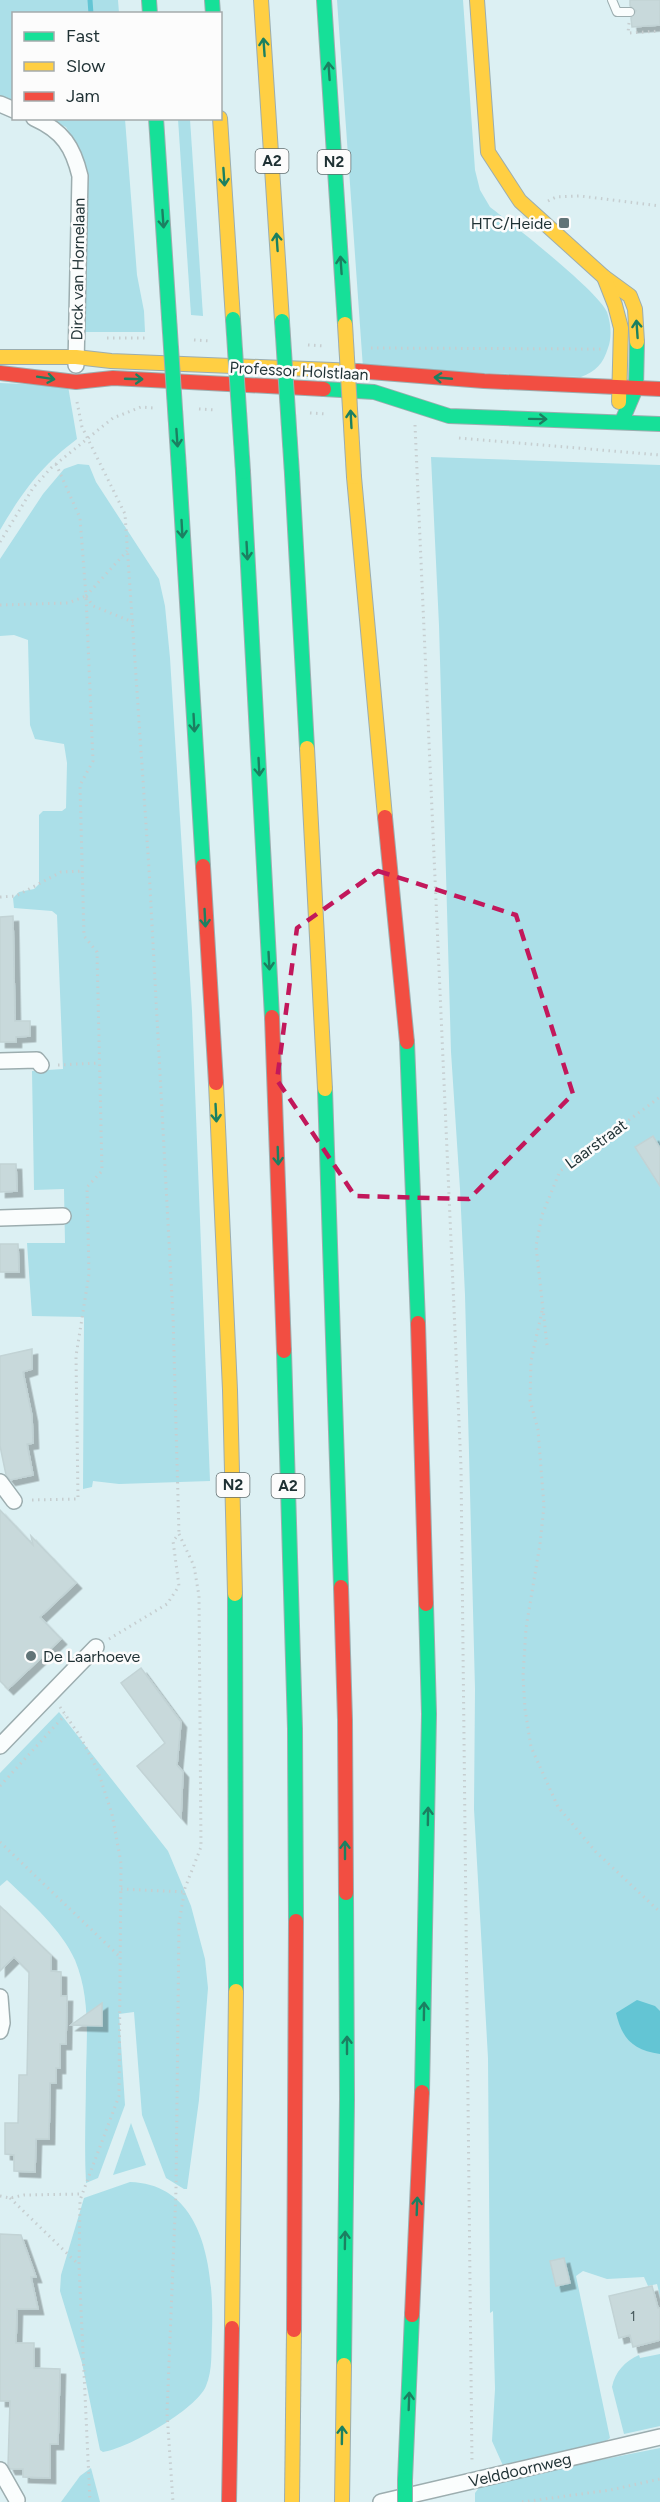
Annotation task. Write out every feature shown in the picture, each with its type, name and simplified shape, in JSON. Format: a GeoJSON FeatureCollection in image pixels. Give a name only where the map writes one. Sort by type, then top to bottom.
{"type":"FeatureCollection","features":[{"type":"Feature","properties":{"kind":"main road","name":"A2"},"geometry":{"type":"LineString","coordinates":[[261,0],[282,321],[324,1068],[345,1720],[347,2099],[342,2498]]}},
{"type":"Feature","properties":{"kind":"main road","name":"N2"},"geometry":{"type":"LineString","coordinates":[[324,0],[354,477],[375,718],[405,1009],[416,1235],[429,1702],[422,2088],[405,2502]]}},
{"type":"Feature","properties":{"kind":"main road"},"geometry":{"type":"LineString","coordinates":[[477,0],[488,152],[520,201],[604,277],[630,296],[635,309],[638,352],[636,388],[622,421]]}},
{"type":"Feature","properties":{"kind":"main road","name":"N2"},"geometry":{"type":"LineString","coordinates":[[156,120],[216,1101],[234,1530],[237,1924],[230,2502]]}},
{"type":"Feature","properties":{"kind":"main road","name":"A2"},"geometry":{"type":"LineString","coordinates":[[220,120],[243,472],[276,1090],[295,1729],[296,2106],[292,2502]]}},
{"type":"Feature","properties":{"kind":"main road"},"geometry":{"type":"LineString","coordinates":[[604,277],[612,296],[621,333],[616,387],[622,421]]}},
{"type":"Feature","properties":{"kind":"main road","name":"Professor Holstlaan"},"geometry":{"type":"LineString","coordinates":[[0,357],[76,357],[111,361],[371,372],[484,381],[660,389]]}},
{"type":"Feature","properties":{"kind":"main road","name":"Professor Holstlaan"},"geometry":{"type":"LineString","coordinates":[[0,373],[76,382],[113,378],[374,392],[449,416],[660,424]]}},
{"type":"Feature","properties":{"kind":"street","name":"Dirck van Hornelaan"},"geometry":{"type":"LineString","coordinates":[[38,120],[51,126],[75,153],[80,176],[76,382]]}},
{"type":"Feature","properties":{"kind":"street"},"geometry":{"type":"LineString","coordinates":[[0,1061],[37,1060],[41,1065]]}},
{"type":"Feature","properties":{"kind":"street"},"geometry":{"type":"LineString","coordinates":[[0,1218],[63,1216]]}},
{"type":"Feature","properties":{"kind":"street"},"geometry":{"type":"LineString","coordinates":[[0,1482],[14,1501]]}},
{"type":"Feature","properties":{"kind":"street"},"geometry":{"type":"LineString","coordinates":[[0,1746],[96,1647]]}},
{"type":"Feature","properties":{"kind":"street"},"geometry":{"type":"LineString","coordinates":[[0,1997],[2,2023],[0,2031]]}},
{"type":"Feature","properties":{"kind":"street","name":"Velddoornweg"},"geometry":{"type":"LineString","coordinates":[[381,2502],[660,2437]]}},
{"type":"Feature","properties":{"kind":"street"},"geometry":{"type":"LineString","coordinates":[[0,2470],[17,2500]]}},
{"type":"Feature","properties":{"kind":"lane"},"geometry":{"type":"LineString","coordinates":[[612,0],[617,12],[630,12]]}},
{"type":"Feature","properties":{"kind":"path"},"geometry":{"type":"LineString","coordinates":[[630,12],[628,33],[660,31]]}},
{"type":"Feature","properties":{"kind":"path"},"geometry":{"type":"LineString","coordinates":[[531,211],[556,196],[660,206]]}},
{"type":"Feature","properties":{"kind":"path"},"geometry":{"type":"LineString","coordinates":[[402,349],[603,350]]}},
{"type":"Feature","properties":{"kind":"path"},"geometry":{"type":"LineString","coordinates":[[76,382],[77,411],[82,427],[89,437],[124,514],[133,622],[173,1316],[179,1534],[194,1566],[199,1596],[201,1847],[185,1892],[179,1923],[176,2190],[167,2413],[174,2502]]}},
{"type":"Feature","properties":{"kind":"path"},"geometry":{"type":"LineString","coordinates":[[424,424],[415,420],[461,1467],[472,2472],[469,2482]]}},
{"type":"Feature","properties":{"kind":"path"},"geometry":{"type":"LineString","coordinates":[[454,436],[463,440],[660,455]]}},
{"type":"Feature","properties":{"kind":"path"},"geometry":{"type":"LineString","coordinates":[[0,542],[42,476],[89,437]]}},
{"type":"Feature","properties":{"kind":"path"},"geometry":{"type":"LineString","coordinates":[[14,1501],[78,1499],[76,1356],[89,1274],[87,1187],[102,1171],[97,952],[84,936],[80,785],[93,761],[86,596],[80,518],[56,464]]}},
{"type":"Feature","properties":{"kind":"path"},"geometry":{"type":"LineString","coordinates":[[0,605],[68,603],[86,596],[127,551]]}},
{"type":"Feature","properties":{"kind":"path"},"geometry":{"type":"LineString","coordinates":[[86,596],[93,606],[133,622]]}},
{"type":"Feature","properties":{"kind":"path"},"geometry":{"type":"LineString","coordinates":[[0,897],[16,896],[61,872],[83,871]]}},
{"type":"Feature","properties":{"kind":"path"},"geometry":{"type":"LineString","coordinates":[[41,1065],[99,1063]]}},
{"type":"Feature","properties":{"kind":"path","name":"Laarstraat"},"geometry":{"type":"LineString","coordinates":[[547,1346],[536,1246],[542,1215],[560,1171],[660,1097]]}},
{"type":"Feature","properties":{"kind":"path"},"geometry":{"type":"LineString","coordinates":[[543,1311],[531,1371],[530,1400],[538,1430],[544,1506],[526,1628],[523,1676],[531,1748],[558,1807],[596,1852],[660,1912]]}},
{"type":"Feature","properties":{"kind":"path"},"geometry":{"type":"LineString","coordinates":[[96,1647],[167,1605],[179,1586],[173,1540],[179,1534]]}},
{"type":"Feature","properties":{"kind":"path"},"geometry":{"type":"LineString","coordinates":[[49,1695],[66,1715],[98,1771],[112,1814],[121,1863],[119,2096],[81,2194],[79,2265],[90,2502]]}},
{"type":"Feature","properties":{"kind":"path"},"geometry":{"type":"LineString","coordinates":[[0,1786],[66,1715]]}},
{"type":"Feature","properties":{"kind":"path"},"geometry":{"type":"LineString","coordinates":[[0,1842],[121,1958]]}},
{"type":"Feature","properties":{"kind":"path"},"geometry":{"type":"LineString","coordinates":[[121,1889],[185,1892]]}},
{"type":"Feature","properties":{"kind":"path"},"geometry":{"type":"LineString","coordinates":[[0,2196],[10,2198],[24,2195],[81,2194]]}},
{"type":"Feature","properties":{"kind":"path"},"geometry":{"type":"LineString","coordinates":[[10,2198],[79,2265]]}},
{"type":"Feature","properties":{"kind":"path"},"geometry":{"type":"LineString","coordinates":[[522,2502],[610,2490],[660,2479]]}},
{"type":"Feature","properties":{"kind":"highlighted area"},"geometry":{"type":"Polygon","coordinates":[[[378,871],[516,915],[573,1094],[469,1199],[355,1196],[277,1080],[297,928],[378,871]]]}},
{"type":"Feature","properties":{"kind":"shaded area"},"geometry":{"type":"Polygon","coordinates":[[[0,0],[118,0],[119,12],[12,12],[12,104],[0,99],[0,0]]]}},
{"type":"Feature","properties":{"kind":"shaded area"},"geometry":{"type":"Polygon","coordinates":[[[337,0],[463,0],[475,170],[480,190],[490,207],[572,274],[607,312],[611,330],[609,344],[601,363],[591,372],[581,377],[363,368],[337,0]]]}},
{"type":"Feature","properties":{"kind":"shaded area"},"geometry":{"type":"Polygon","coordinates":[[[48,120],[125,120],[137,275],[144,311],[145,332],[83,332],[88,175],[80,151],[66,127],[48,120]]]}},
{"type":"Feature","properties":{"kind":"shaded area"},"geometry":{"type":"Polygon","coordinates":[[[178,120],[190,120],[203,316],[191,315],[178,120]]]}},
{"type":"Feature","properties":{"kind":"shaded area"},"geometry":{"type":"Polygon","coordinates":[[[0,383],[68,386],[77,439],[53,459],[34,480],[0,530],[0,383]]]}},
{"type":"Feature","properties":{"kind":"shaded area"},"geometry":{"type":"Polygon","coordinates":[[[431,457],[660,465],[660,2296],[657,2284],[648,2286],[644,2277],[607,2279],[583,2271],[576,2276],[610,2438],[575,2465],[660,2448],[660,2502],[475,2502],[475,2493],[481,2485],[509,2479],[492,2441],[495,2389],[493,2311],[490,2313],[488,2058],[474,1809],[475,1689],[465,1295],[451,1052],[439,625],[431,457]]]}},
{"type":"Feature","properties":{"kind":"shaded area"},"geometry":{"type":"Polygon","coordinates":[[[78,464],[89,465],[96,482],[159,579],[165,606],[192,1011],[210,1481],[119,1484],[93,1481],[92,1487],[83,1489],[84,1317],[32,1316],[27,1243],[65,1243],[64,1189],[34,1190],[32,1071],[63,1069],[57,915],[52,911],[14,908],[13,898],[19,892],[34,889],[39,884],[39,815],[43,811],[62,811],[66,808],[67,763],[64,744],[35,739],[30,725],[28,640],[14,635],[0,636],[0,559],[43,494],[64,469],[78,464]]]}},
{"type":"Feature","properties":{"kind":"shaded area"},"geometry":{"type":"Polygon","coordinates":[[[59,1712],[168,1851],[191,1906],[205,1959],[208,1988],[199,2100],[187,2189],[166,2178],[142,2115],[134,2012],[119,2014],[125,2105],[98,2178],[86,2183],[87,2044],[85,2002],[80,1974],[69,1949],[45,1917],[7,1880],[0,1886],[0,1773],[59,1712]]]}},
{"type":"Feature","properties":{"kind":"shaded area"},"geometry":{"type":"Polygon","coordinates":[[[131,2123],[146,2165],[113,2175],[131,2123]]]}},
{"type":"Feature","properties":{"kind":"shaded area"},"geometry":{"type":"Polygon","coordinates":[[[130,2182],[155,2187],[175,2198],[190,2215],[200,2236],[211,2284],[211,2367],[206,2386],[189,2406],[144,2436],[103,2452],[100,2450],[82,2363],[60,2291],[61,2275],[84,2198],[130,2182]]]}},
{"type":"Feature","properties":{"kind":"shaded area"},"geometry":{"type":"Polygon","coordinates":[[[660,2354],[660,2426],[624,2434],[612,2387],[616,2377],[621,2368],[634,2357],[660,2354]]]}},
{"type":"Feature","properties":{"kind":"shaded area"},"geometry":{"type":"Polygon","coordinates":[[[91,2468],[100,2502],[61,2502],[80,2476],[91,2468]]]}},
{"type":"Feature","properties":{"kind":"water"},"geometry":{"type":"Polygon","coordinates":[[[637,2000],[655,2006],[660,2011],[660,2054],[636,2046],[630,2042],[622,2030],[616,2013],[637,2000]]]}},
{"type":"Feature","properties":{"kind":"building"},"geometry":{"type":"Polygon","coordinates":[[[630,0],[660,0],[660,25],[632,27],[631,18],[636,11],[630,6],[630,0]]]}},
{"type":"Feature","properties":{"kind":"building"},"geometry":{"type":"Polygon","coordinates":[[[13,916],[15,1021],[30,1021],[30,1036],[16,1037],[16,1042],[0,1042],[0,917],[13,916]]]}},
{"type":"Feature","properties":{"kind":"building"},"geometry":{"type":"Polygon","coordinates":[[[653,1136],[660,1148],[660,1186],[635,1147],[653,1136]]]}},
{"type":"Feature","properties":{"kind":"building"},"geometry":{"type":"Polygon","coordinates":[[[0,1164],[16,1164],[17,1191],[0,1192],[0,1164]]]}},
{"type":"Feature","properties":{"kind":"building"},"geometry":{"type":"Polygon","coordinates":[[[0,1244],[18,1244],[19,1272],[0,1272],[0,1244]]]}},
{"type":"Feature","properties":{"kind":"building"},"geometry":{"type":"Polygon","coordinates":[[[32,1349],[32,1369],[23,1372],[32,1416],[33,1443],[27,1444],[33,1475],[10,1480],[6,1475],[0,1446],[0,1356],[32,1349]]]}},
{"type":"Feature","properties":{"kind":"building"},"geometry":{"type":"Polygon","coordinates":[[[0,1510],[33,1545],[31,1536],[76,1583],[40,1617],[61,1639],[8,1689],[0,1681],[0,1510]]]}},
{"type":"Feature","properties":{"kind":"building"},"geometry":{"type":"Polygon","coordinates":[[[141,1668],[181,1722],[177,1765],[183,1772],[181,1818],[137,1766],[165,1743],[121,1683],[141,1668]]]}},
{"type":"Feature","properties":{"kind":"building"},"geometry":{"type":"Polygon","coordinates":[[[0,1906],[51,1955],[51,1971],[61,1972],[61,1996],[67,1996],[66,2044],[60,2044],[60,2068],[56,2068],[56,2083],[50,2083],[49,2139],[36,2139],[35,2172],[14,2171],[14,2155],[5,2154],[5,2123],[18,2123],[19,2075],[27,2075],[29,1972],[14,1957],[0,1971],[0,1906]]]}},
{"type":"Feature","properties":{"kind":"building"},"geometry":{"type":"Polygon","coordinates":[[[102,2003],[102,2026],[71,2025],[102,2003]]]}},
{"type":"Feature","properties":{"kind":"building"},"geometry":{"type":"Polygon","coordinates":[[[0,2234],[21,2235],[36,2277],[31,2277],[38,2309],[17,2309],[16,2343],[34,2343],[34,2368],[60,2369],[58,2444],[50,2444],[50,2478],[23,2477],[23,2469],[10,2469],[8,2465],[10,2401],[0,2401],[0,2234]]]}},
{"type":"Feature","properties":{"kind":"building"},"geometry":{"type":"Polygon","coordinates":[[[564,2258],[570,2283],[556,2286],[550,2261],[564,2258]]]}},
{"type":"Feature","properties":{"kind":"building"},"geometry":{"type":"Polygon","coordinates":[[[652,2286],[658,2308],[660,2308],[660,2340],[633,2347],[630,2335],[619,2338],[609,2296],[652,2286]]]}},
{"type":"Feature","properties":{"kind":"waterway"},"geometry":{"type":"LineString","coordinates":[[90,0],[91,12]]}},
{"type":"Feature","properties":{"kind":"traffic: fast"},"geometry":{"type":"LineString","coordinates":[[149,0],[150,12]]}},
{"type":"Feature","properties":{"kind":"traffic: fast"},"geometry":{"type":"LineString","coordinates":[[212,0],[213,12]]}},
{"type":"Feature","properties":{"kind":"traffic: fast"},"geometry":{"type":"LineString","coordinates":[[324,0],[345,324]]}},
{"type":"Feature","properties":{"kind":"traffic: fast"},"geometry":{"type":"LineString","coordinates":[[156,120],[169,317]]}},
{"type":"Feature","properties":{"kind":"traffic: fast"},"geometry":{"type":"LineString","coordinates":[[169,317],[179,470]]}},
{"type":"Feature","properties":{"kind":"traffic: fast"},"geometry":{"type":"LineString","coordinates":[[233,319],[243,472]]}},
{"type":"Feature","properties":{"kind":"traffic: fast"},"geometry":{"type":"LineString","coordinates":[[282,321],[292,474]]}},
{"type":"Feature","properties":{"kind":"traffic: fast"},"geometry":{"type":"LineString","coordinates":[[622,421],[636,388],[637,342]]}},
{"type":"Feature","properties":{"kind":"traffic: fast"},"geometry":{"type":"LineString","coordinates":[[324,389],[374,392],[449,416],[660,424]]}},
{"type":"Feature","properties":{"kind":"traffic: fast"},"geometry":{"type":"LineString","coordinates":[[179,470],[203,866]]}},
{"type":"Feature","properties":{"kind":"traffic: fast"},"geometry":{"type":"LineString","coordinates":[[243,472],[272,1017]]}},
{"type":"Feature","properties":{"kind":"traffic: fast"},"geometry":{"type":"LineString","coordinates":[[292,474],[307,748]]}},
{"type":"Feature","properties":{"kind":"traffic: fast"},"geometry":{"type":"LineString","coordinates":[[407,1042],[418,1323]]}},
{"type":"Feature","properties":{"kind":"traffic: fast"},"geometry":{"type":"LineString","coordinates":[[325,1089],[341,1587]]}},
{"type":"Feature","properties":{"kind":"traffic: fast"},"geometry":{"type":"LineString","coordinates":[[284,1351],[295,1729],[296,1921]]}},
{"type":"Feature","properties":{"kind":"traffic: fast"},"geometry":{"type":"LineString","coordinates":[[235,1594],[236,1991]]}},
{"type":"Feature","properties":{"kind":"traffic: fast"},"geometry":{"type":"LineString","coordinates":[[422,2092],[429,1714],[426,1604]]}},
{"type":"Feature","properties":{"kind":"traffic: fast"},"geometry":{"type":"LineString","coordinates":[[344,2365],[347,2099],[346,1893]]}},
{"type":"Feature","properties":{"kind":"traffic: fast"},"geometry":{"type":"LineString","coordinates":[[405,2480],[412,2315]]}},
{"type":"Feature","properties":{"kind":"traffic: fast"},"geometry":{"type":"LineString","coordinates":[[405,2480],[405,2502]]}},
{"type":"Feature","properties":{"kind":"traffic: slow"},"geometry":{"type":"LineString","coordinates":[[261,0],[282,321]]}},
{"type":"Feature","properties":{"kind":"traffic: slow"},"geometry":{"type":"LineString","coordinates":[[477,0],[488,152],[520,201],[604,277],[630,296],[635,309],[637,342]]}},
{"type":"Feature","properties":{"kind":"traffic: slow"},"geometry":{"type":"LineString","coordinates":[[220,120],[233,319]]}},
{"type":"Feature","properties":{"kind":"traffic: slow"},"geometry":{"type":"LineString","coordinates":[[604,277],[621,328],[619,402]]}},
{"type":"Feature","properties":{"kind":"traffic: slow"},"geometry":{"type":"LineString","coordinates":[[345,324],[354,477]]}},
{"type":"Feature","properties":{"kind":"traffic: slow"},"geometry":{"type":"LineString","coordinates":[[0,357],[76,357],[111,361],[357,371]]}},
{"type":"Feature","properties":{"kind":"traffic: slow"},"geometry":{"type":"LineString","coordinates":[[354,477],[385,817]]}},
{"type":"Feature","properties":{"kind":"traffic: slow"},"geometry":{"type":"LineString","coordinates":[[307,748],[325,1089]]}},
{"type":"Feature","properties":{"kind":"traffic: slow"},"geometry":{"type":"LineString","coordinates":[[216,1083],[230,1390],[235,1594]]}},
{"type":"Feature","properties":{"kind":"traffic: slow"},"geometry":{"type":"LineString","coordinates":[[232,2328],[236,1991]]}},
{"type":"Feature","properties":{"kind":"traffic: slow"},"geometry":{"type":"LineString","coordinates":[[292,2502],[294,2330]]}},
{"type":"Feature","properties":{"kind":"traffic: slow"},"geometry":{"type":"LineString","coordinates":[[342,2502],[344,2365]]}},
{"type":"Feature","properties":{"kind":"traffic: jam"},"geometry":{"type":"LineString","coordinates":[[357,371],[484,381],[660,389]]}},
{"type":"Feature","properties":{"kind":"traffic: jam"},"geometry":{"type":"LineString","coordinates":[[0,373],[76,382],[113,378],[324,389]]}},
{"type":"Feature","properties":{"kind":"traffic: jam"},"geometry":{"type":"LineString","coordinates":[[385,817],[407,1042]]}},
{"type":"Feature","properties":{"kind":"traffic: jam"},"geometry":{"type":"LineString","coordinates":[[203,866],[216,1083]]}},
{"type":"Feature","properties":{"kind":"traffic: jam"},"geometry":{"type":"LineString","coordinates":[[272,1017],[284,1351]]}},
{"type":"Feature","properties":{"kind":"traffic: jam"},"geometry":{"type":"LineString","coordinates":[[418,1323],[426,1604]]}},
{"type":"Feature","properties":{"kind":"traffic: jam"},"geometry":{"type":"LineString","coordinates":[[341,1587],[345,1720],[346,1893]]}},
{"type":"Feature","properties":{"kind":"traffic: jam"},"geometry":{"type":"LineString","coordinates":[[294,2330],[296,1921]]}},
{"type":"Feature","properties":{"kind":"traffic: jam"},"geometry":{"type":"LineString","coordinates":[[412,2315],[422,2092]]}},
{"type":"Feature","properties":{"kind":"traffic: jam"},"geometry":{"type":"LineString","coordinates":[[229,2502],[232,2328]]}},
{"type":"Feature","properties":{"kind":"place","name":"HTC/Heide"},"geometry":{"type":"Point","coordinates":[564,223]}},
{"type":"Feature","properties":{"kind":"place","name":"De Laarhoeve"},"geometry":{"type":"Point","coordinates":[31,1656]}}]}
